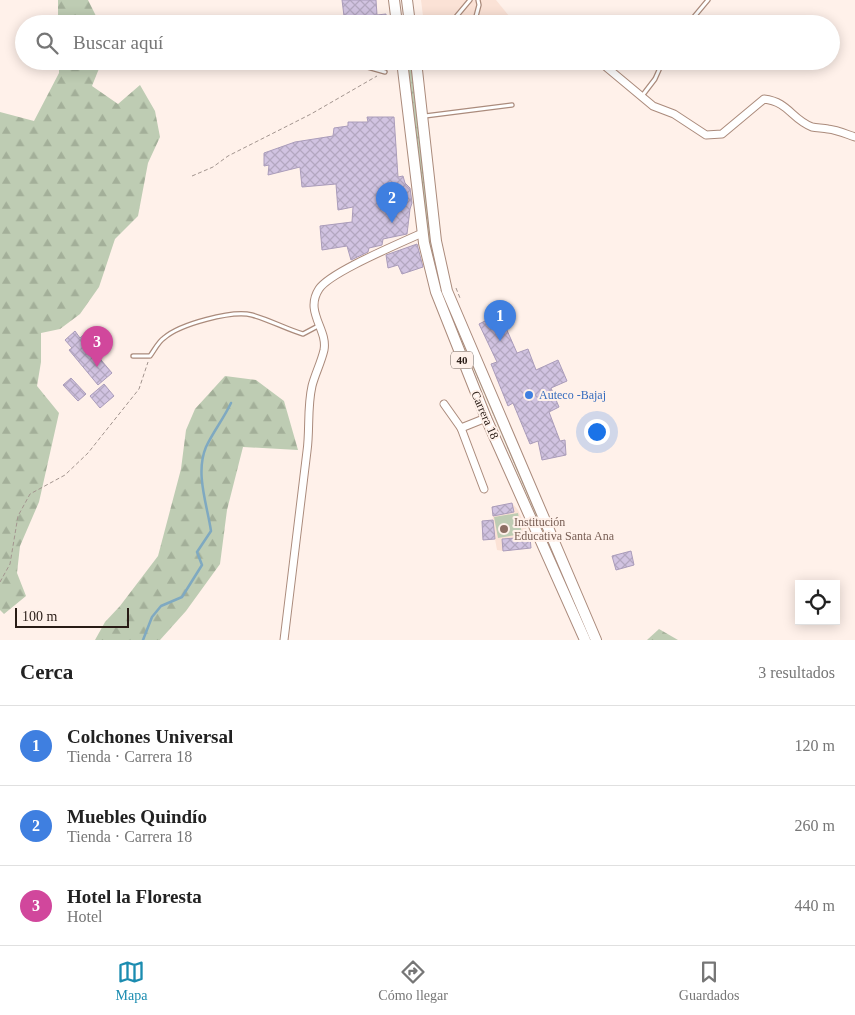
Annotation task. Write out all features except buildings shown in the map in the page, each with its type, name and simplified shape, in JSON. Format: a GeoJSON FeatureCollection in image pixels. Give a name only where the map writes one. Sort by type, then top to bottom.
{"type":"FeatureCollection","features":[{"type":"Feature","properties":{"kind":"main road"},"geometry":{"type":"LineString","coordinates":[[394,0],[396,15]]}},
{"type":"Feature","properties":{"kind":"main road"},"geometry":{"type":"LineString","coordinates":[[406,0],[408,15]]}},
{"type":"Feature","properties":{"kind":"main road","name":"Carrera 18"},"geometry":{"type":"LineString","coordinates":[[403,70],[422,233],[436,292],[486,418],[585,640]]}},
{"type":"Feature","properties":{"kind":"main road","name":"Carrera 18"},"geometry":{"type":"LineString","coordinates":[[417,70],[436,241],[446,291],[596,640]]}},
{"type":"Feature","properties":{"kind":"street"},"geometry":{"type":"LineString","coordinates":[[610,70],[653,106],[674,114],[706,135],[722,134],[764,99],[774,100],[787,108],[796,118],[812,127],[829,129],[855,137]]}},
{"type":"Feature","properties":{"kind":"street"},"geometry":{"type":"LineString","coordinates":[[284,640],[308,447],[309,405],[312,386],[324,349],[324,338],[318,326],[314,308],[315,296],[320,287],[328,280],[422,233]]}},
{"type":"Feature","properties":{"kind":"street"},"geometry":{"type":"LineString","coordinates":[[444,404],[461,428],[484,489]]}},
{"type":"Feature","properties":{"kind":"street"},"geometry":{"type":"LineString","coordinates":[[461,428],[486,418]]}},
{"type":"Feature","properties":{"kind":"lane"},"geometry":{"type":"LineString","coordinates":[[458,15],[470,0]]}},
{"type":"Feature","properties":{"kind":"lane"},"geometry":{"type":"LineString","coordinates":[[476,15],[478,0]]}},
{"type":"Feature","properties":{"kind":"lane"},"geometry":{"type":"LineString","coordinates":[[695,15],[708,0]]}},
{"type":"Feature","properties":{"kind":"lane"},"geometry":{"type":"LineString","coordinates":[[378,70],[385,72]]}},
{"type":"Feature","properties":{"kind":"lane"},"geometry":{"type":"LineString","coordinates":[[642,97],[659,70]]}},
{"type":"Feature","properties":{"kind":"lane"},"geometry":{"type":"LineString","coordinates":[[422,116],[512,105]]}},
{"type":"Feature","properties":{"kind":"lane"},"geometry":{"type":"LineString","coordinates":[[133,356],[150,356],[163,338],[178,330],[216,316],[232,314],[251,315],[303,334],[318,326]]}},
{"type":"Feature","properties":{"kind":"path"},"geometry":{"type":"LineString","coordinates":[[192,176],[213,167],[228,156],[311,114],[385,72]]}},
{"type":"Feature","properties":{"kind":"path"},"geometry":{"type":"LineString","coordinates":[[0,582],[10,564],[18,516],[30,494],[65,475],[88,453],[139,389],[150,356]]}},
{"type":"Feature","properties":{"kind":"shaded area"},"geometry":{"type":"Polygon","coordinates":[[[421,0],[496,0],[508,15],[423,15],[421,0]]]}},
{"type":"Feature","properties":{"kind":"shaded area","name":"Institución Educativa Santa Ana"},"geometry":{"type":"Polygon","coordinates":[[[512,503],[518,510],[530,537],[531,548],[497,550],[495,539],[483,540],[482,521],[493,520],[492,507],[512,503]]]}},
{"type":"Feature","properties":{"kind":"green space"},"geometry":{"type":"Polygon","coordinates":[[[58,0],[88,0],[96,15],[58,15],[58,0]]]}},
{"type":"Feature","properties":{"kind":"green space"},"geometry":{"type":"Polygon","coordinates":[[[59,70],[98,70],[92,86],[118,104],[140,85],[155,111],[160,137],[148,163],[138,216],[115,239],[99,287],[80,314],[60,329],[41,333],[41,362],[37,386],[59,413],[39,502],[20,546],[17,573],[26,596],[4,614],[0,610],[0,112],[34,121],[59,70]]]}},
{"type":"Feature","properties":{"kind":"green space"},"geometry":{"type":"Polygon","coordinates":[[[407,70],[412,70],[432,242],[592,640],[589,640],[440,290],[428,243],[407,70]]]}},
{"type":"Feature","properties":{"kind":"green space"},"geometry":{"type":"Polygon","coordinates":[[[225,376],[256,380],[284,401],[298,450],[243,447],[227,510],[220,564],[186,611],[160,640],[95,640],[105,622],[120,606],[158,556],[181,469],[186,430],[195,409],[225,376]]]}},
{"type":"Feature","properties":{"kind":"green space"},"geometry":{"type":"Polygon","coordinates":[[[518,513],[522,534],[498,538],[494,517],[518,513]]]}},
{"type":"Feature","properties":{"kind":"green space"},"geometry":{"type":"Polygon","coordinates":[[[659,629],[678,640],[647,640],[659,629]]]}},
{"type":"Feature","properties":{"kind":"waterway"},"geometry":{"type":"LineString","coordinates":[[143,640],[152,617],[161,606],[182,597],[202,565],[197,552],[211,531],[202,478],[203,457],[209,441],[231,403]]}},
{"type":"Feature","properties":{"kind":"place","name":"Muebles Quindío"},"geometry":{"type":"Point","coordinates":[392,223]}},
{"type":"Feature","properties":{"kind":"place","name":"Colchones Universal"},"geometry":{"type":"Point","coordinates":[500,341]}},
{"type":"Feature","properties":{"kind":"place","name":"Hotel la Floresta"},"geometry":{"type":"Point","coordinates":[97,367]}},
{"type":"Feature","properties":{"kind":"place","name":"Auteco -Bajaj"},"geometry":{"type":"Point","coordinates":[529,395]}},
{"type":"Feature","properties":{"kind":"place","name":"Institución Educativa Santa Ana"},"geometry":{"type":"Point","coordinates":[504,529]}}]}
